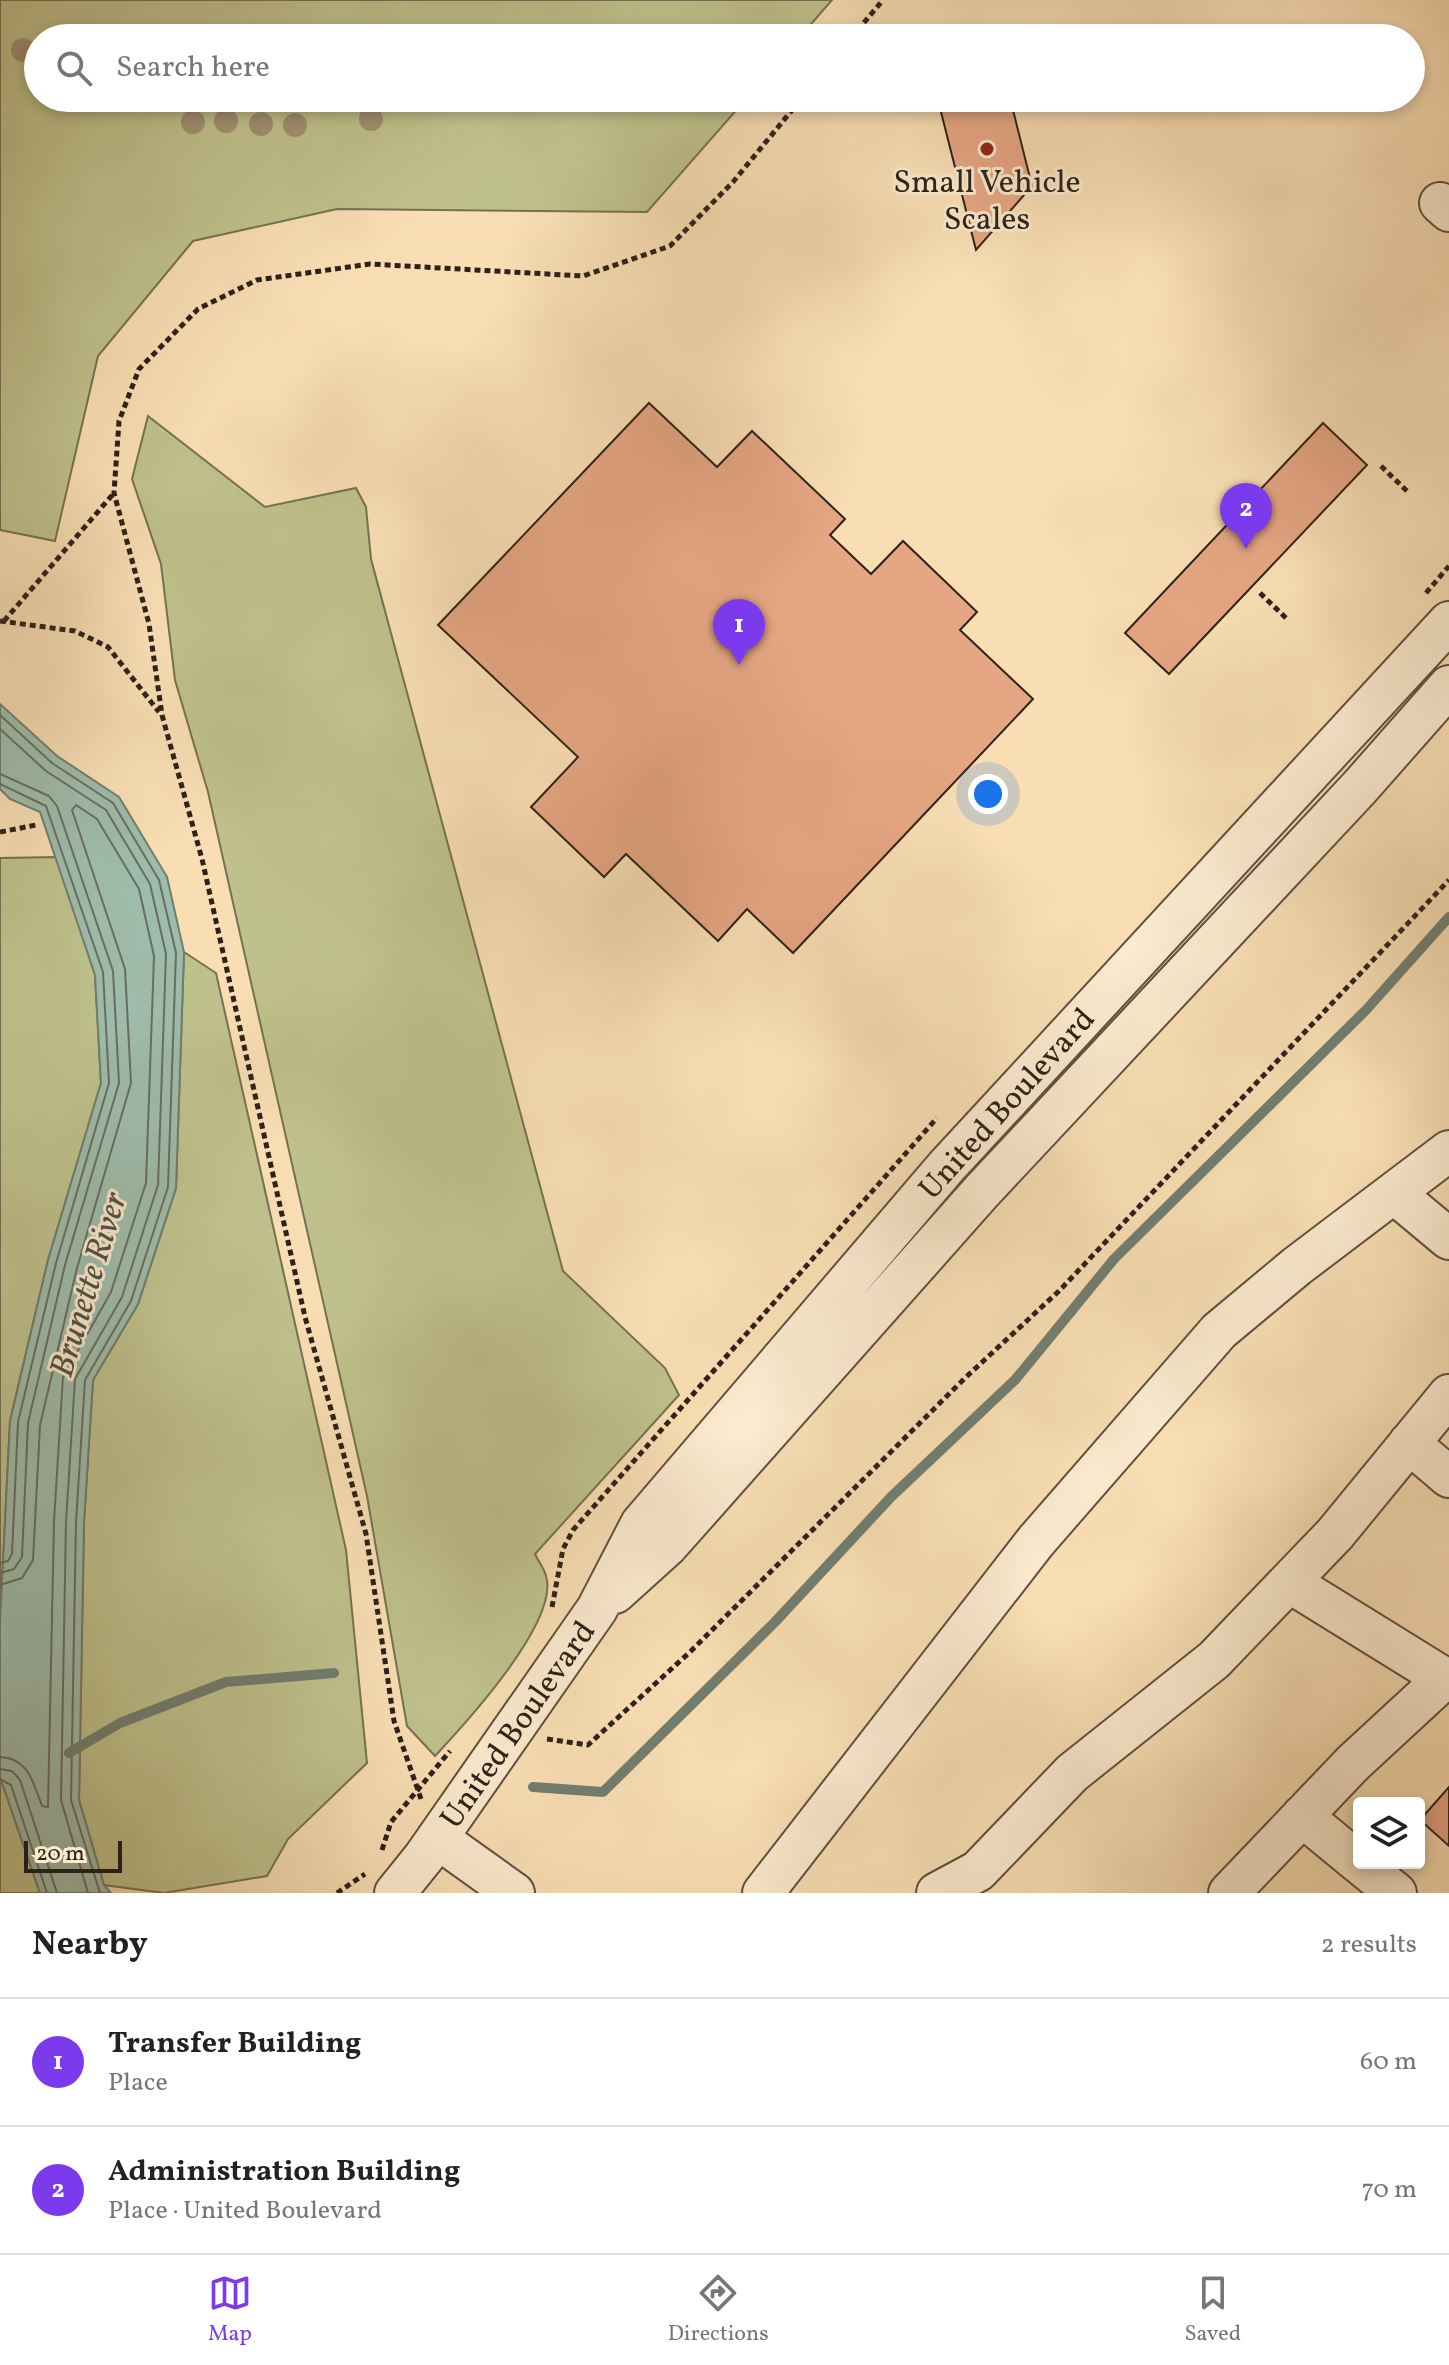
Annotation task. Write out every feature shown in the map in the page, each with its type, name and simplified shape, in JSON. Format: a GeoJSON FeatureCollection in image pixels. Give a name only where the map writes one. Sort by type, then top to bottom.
{"type":"FeatureCollection","features":[{"type":"Feature","properties":{"kind":"street","name":"United Boulevard"},"geometry":{"type":"LineString","coordinates":[[394,1890],[437,1838],[597,1609],[641,1524],[946,1167],[1449,622]]}},
{"type":"Feature","properties":{"kind":"street","name":"United Boulevard"},"geometry":{"type":"LineString","coordinates":[[597,1609],[667,1546],[982,1191],[1349,799],[1449,686]]}},
{"type":"Feature","properties":{"kind":"street"},"geometry":{"type":"LineString","coordinates":[[763,1893],[1036,1541],[1219,1331],[1297,1266],[1449,1151]]}},
{"type":"Feature","properties":{"kind":"street"},"geometry":{"type":"LineString","coordinates":[[1395,1194],[1449,1239]]}},
{"type":"Feature","properties":{"kind":"street"},"geometry":{"type":"LineString","coordinates":[[937,1893],[978,1871],[1072,1773],[1214,1660],[1335,1534],[1449,1395]]}},
{"type":"Feature","properties":{"kind":"street"},"geometry":{"type":"LineString","coordinates":[[1409,1443],[1449,1477]]}},
{"type":"Feature","properties":{"kind":"street"},"geometry":{"type":"LineString","coordinates":[[1229,1893],[1302,1816],[1446,1680],[1289,1582]]}},
{"type":"Feature","properties":{"kind":"street"},"geometry":{"type":"LineString","coordinates":[[1302,1816],[1353,1858]]}},
{"type":"Feature","properties":{"kind":"street"},"geometry":{"type":"LineString","coordinates":[[437,1838],[514,1893]]}},
{"type":"Feature","properties":{"kind":"street"},"geometry":{"type":"LineString","coordinates":[[1366,1869],[1396,1893]]}},
{"type":"Feature","properties":{"kind":"path"},"geometry":{"type":"LineString","coordinates":[[863,24],[883,0]]}},
{"type":"Feature","properties":{"kind":"path"},"geometry":{"type":"LineString","coordinates":[[437,1838],[394,1721],[366,1534],[305,1317],[202,859],[162,715],[149,624],[114,493],[119,421],[139,369],[198,309],[257,280],[370,264],[583,276],[670,246],[733,182],[790,112]]}},
{"type":"Feature","properties":{"kind":"path"},"geometry":{"type":"LineString","coordinates":[[1381,466],[1408,492]]}},
{"type":"Feature","properties":{"kind":"path"},"geometry":{"type":"LineString","coordinates":[[2,621],[114,493]]}},
{"type":"Feature","properties":{"kind":"path"},"geometry":{"type":"LineString","coordinates":[[1260,593],[1288,620]]}},
{"type":"Feature","properties":{"kind":"path"},"geometry":{"type":"LineString","coordinates":[[2,621],[75,631],[108,647],[162,715]]}},
{"type":"Feature","properties":{"kind":"path"},"geometry":{"type":"LineString","coordinates":[[0,832],[36,825]]}},
{"type":"Feature","properties":{"kind":"path"},"geometry":{"type":"LineString","coordinates":[[519,1718],[549,1741],[588,1745],[637,1701],[965,1378],[1059,1291],[1449,880]]}},
{"type":"Feature","properties":{"kind":"path"},"geometry":{"type":"LineString","coordinates":[[547,1619],[558,1590],[563,1549],[573,1530]]}},
{"type":"Feature","properties":{"kind":"path"},"geometry":{"type":"LineString","coordinates":[[391,1822],[460,1741]]}},
{"type":"Feature","properties":{"kind":"green space"},"geometry":{"type":"Polygon","coordinates":[[[0,0],[832,0],[811,24],[24,24],[24,112],[735,112],[647,212],[337,209],[193,241],[98,356],[55,541],[0,530],[0,0]]]}},
{"type":"Feature","properties":{"kind":"green space"},"geometry":{"type":"Polygon","coordinates":[[[148,416],[265,507],[356,488],[366,507],[371,559],[563,1271],[665,1368],[679,1395],[535,1554],[546,1576],[546,1595],[539,1619],[507,1671],[435,1756],[407,1726],[367,1496],[208,792],[175,680],[161,564],[132,479],[148,416]]]}},
{"type":"Feature","properties":{"kind":"green space"},"geometry":{"type":"Polygon","coordinates":[[[57,857],[95,975],[101,1083],[48,1260],[10,1421],[0,1622],[0,858],[57,857]]]}},
{"type":"Feature","properties":{"kind":"green space"},"geometry":{"type":"Polygon","coordinates":[[[184,952],[216,973],[346,1550],[367,1763],[288,1839],[267,1876],[164,1893],[104,1885],[79,1800],[84,1522],[93,1380],[138,1304],[176,1188],[184,952]]]}},
{"type":"Feature","properties":{"kind":"green space"},"geometry":{"type":"Polygon","coordinates":[[[0,1777],[40,1893],[0,1893],[0,1777]]]}},
{"type":"Feature","properties":{"kind":"water","name":"Brunette River"},"geometry":{"type":"Polygon","coordinates":[[[0,704],[57,756],[119,797],[167,877],[184,952],[176,1188],[138,1304],[93,1380],[84,1522],[79,1800],[104,1885],[111,1893],[40,1893],[0,1777],[0,1622],[10,1421],[48,1260],[101,1083],[95,975],[40,812],[10,799],[0,789],[0,704]]]}},
{"type":"Feature","properties":{"kind":"building","name":"Small Vehicle Scales"},"geometry":{"type":"Polygon","coordinates":[[[941,112],[1014,112],[1032,186],[976,250],[941,112]]]}},
{"type":"Feature","properties":{"kind":"building"},"geometry":{"type":"Polygon","coordinates":[[[649,403],[717,467],[752,431],[845,519],[830,535],[871,574],[903,541],[977,612],[960,630],[1033,699],[793,953],[747,909],[718,941],[626,854],[604,877],[531,807],[578,757],[438,625],[649,403]]]}},
{"type":"Feature","properties":{"kind":"building"},"geometry":{"type":"Polygon","coordinates":[[[1323,423],[1367,465],[1169,674],[1125,633],[1323,423]]]}},
{"type":"Feature","properties":{"kind":"building"},"geometry":{"type":"Polygon","coordinates":[[[1449,1787],[1449,1846],[1425,1824],[1425,1814],[1449,1787]]]}},
{"type":"Feature","properties":{"kind":"waterway"},"geometry":{"type":"LineString","coordinates":[[533,1787],[603,1792],[775,1622],[891,1497],[1015,1380],[1114,1259],[1366,1010],[1449,917]]}},
{"type":"Feature","properties":{"kind":"waterway"},"geometry":{"type":"LineString","coordinates":[[69,1753],[120,1723],[226,1682],[334,1673]]}},
{"type":"Feature","properties":{"kind":"place","name":"Small Vehicle Scales"},"geometry":{"type":"Point","coordinates":[987,149]}},
{"type":"Feature","properties":{"kind":"place","name":"Administration Building"},"geometry":{"type":"Point","coordinates":[1246,549]}},
{"type":"Feature","properties":{"kind":"place","name":"Transfer Building"},"geometry":{"type":"Point","coordinates":[739,665]}}]}
